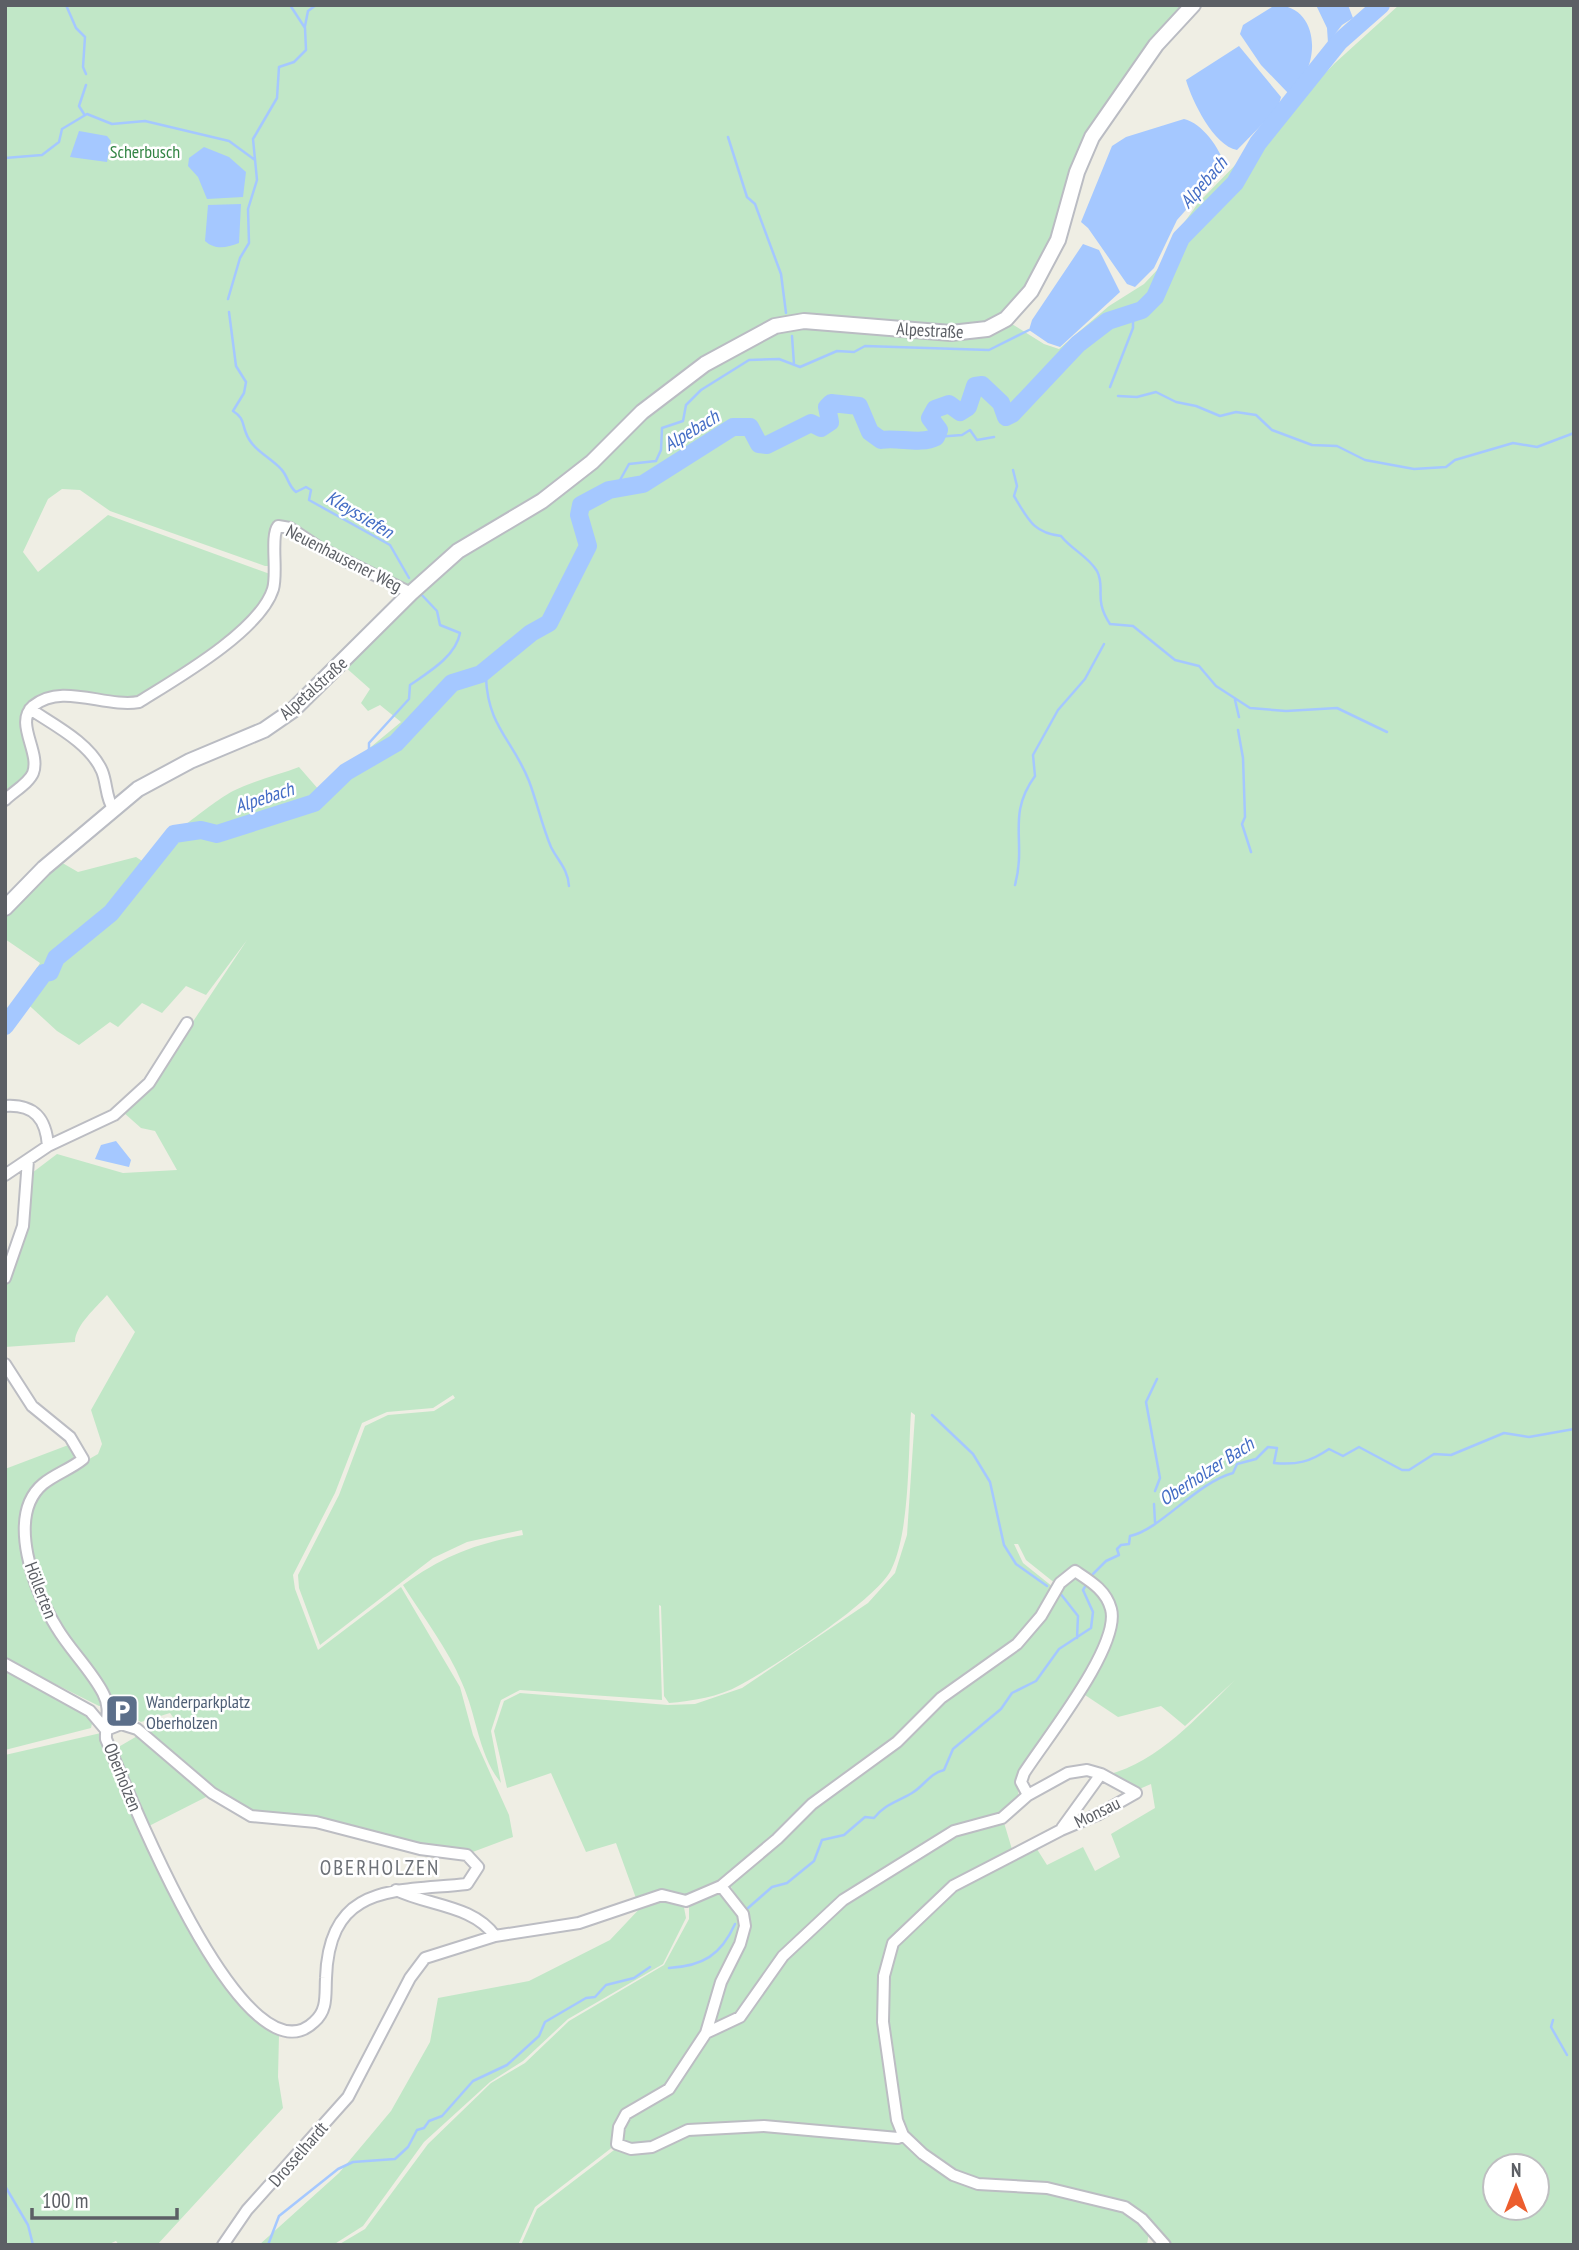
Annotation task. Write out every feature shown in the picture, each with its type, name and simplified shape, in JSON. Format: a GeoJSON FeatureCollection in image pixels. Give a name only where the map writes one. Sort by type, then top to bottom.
{"type":"FeatureCollection","features":[{"type":"Feature","properties":{"kind":"main road","name":"Alpestraße"},"geometry":{"type":"LineString","coordinates":[[542,501],[593,462],[642,412],[705,364],[775,326],[804,321],[969,333],[987,329],[1006,319],[1031,292],[1058,240],[1077,172],[1092,137],[1156,45],[1193,5]]}},
{"type":"Feature","properties":{"kind":"main road","name":"Alpetalstraße"},"geometry":{"type":"LineString","coordinates":[[5,908],[44,868],[113,808],[163,775],[264,730],[293,710],[411,593],[473,541],[542,501]]}},
{"type":"Feature","properties":{"kind":"street","name":"Neuenhausener Weg"},"geometry":{"type":"LineString","coordinates":[[30,709],[47,696],[70,696],[124,705],[139,702],[234,637],[256,619],[270,600],[275,584],[277,555],[274,535],[278,526],[290,528],[320,548],[411,593]]}},
{"type":"Feature","properties":{"kind":"street"},"geometry":{"type":"LineString","coordinates":[[5,800],[32,776],[35,762],[25,722],[30,709],[76,739],[101,767],[109,803],[113,808]]}},
{"type":"Feature","properties":{"kind":"street"},"geometry":{"type":"LineString","coordinates":[[5,1175],[48,1146],[114,1115],[149,1083],[187,1023]]}},
{"type":"Feature","properties":{"kind":"street"},"geometry":{"type":"LineString","coordinates":[[5,1106],[19,1105],[34,1111],[47,1127],[48,1146]]}},
{"type":"Feature","properties":{"kind":"street"},"geometry":{"type":"LineString","coordinates":[[5,1278],[23,1226],[28,1160]]}},
{"type":"Feature","properties":{"kind":"street","name":"Höllerten"},"geometry":{"type":"LineString","coordinates":[[5,1364],[32,1406],[70,1437],[83,1458],[42,1485],[23,1514],[24,1527],[31,1569],[55,1626],[104,1693],[110,1714],[106,1730]]}},
{"type":"Feature","properties":{"kind":"street"},"geometry":{"type":"LineString","coordinates":[[396,1890],[412,1898],[477,1916],[495,1936],[579,1923],[662,1895],[686,1901],[721,1886],[777,1839],[812,1804],[897,1742],[942,1698],[1017,1644],[1041,1616],[1060,1583],[1075,1571],[1100,1588],[1111,1610],[1111,1632],[1091,1675],[1024,1773],[1025,1793]]}},
{"type":"Feature","properties":{"kind":"street"},"geometry":{"type":"LineString","coordinates":[[5,1664],[90,1711],[106,1730]]}},
{"type":"Feature","properties":{"kind":"street","name":"Oberholzen"},"geometry":{"type":"LineString","coordinates":[[121,1724],[137,1729],[212,1793],[251,1816],[316,1822],[420,1849],[447,1850],[467,1855],[478,1867],[467,1884],[396,1890],[363,1899],[344,1921],[327,1953],[325,2006],[322,2014],[312,2025],[300,2031],[281,2032],[263,2022],[244,2000],[210,1955],[187,1916],[144,1828],[106,1740],[106,1730],[121,1724]]}},
{"type":"Feature","properties":{"kind":"street","name":"Monsau"},"geometry":{"type":"LineString","coordinates":[[706,2033],[740,2017],[783,1956],[843,1900],[954,1831],[1002,1818],[1025,1793],[1068,1773],[1087,1770],[1101,1774],[1136,1793],[953,1886],[893,1943],[884,1976],[883,2022],[897,2120],[903,2136]]}},
{"type":"Feature","properties":{"kind":"street","name":"Monsau"},"geometry":{"type":"LineString","coordinates":[[1061,1830],[1101,1774]]}},
{"type":"Feature","properties":{"kind":"street"},"geometry":{"type":"LineString","coordinates":[[721,1886],[743,1913],[745,1926],[740,1944],[721,1982],[706,2033],[669,2089],[626,2114],[619,2127],[617,2144],[631,2149],[652,2147],[688,2130],[764,2126],[898,2138],[903,2136],[953,2175],[978,2184],[1047,2188],[1125,2207],[1142,2219],[1165,2245]]}},
{"type":"Feature","properties":{"kind":"street","name":"Drosselhardt"},"geometry":{"type":"LineString","coordinates":[[223,2245],[247,2210],[348,2097],[410,1978],[425,1958],[495,1936]]}},
{"type":"Feature","properties":{"kind":"green space","name":"Scherbusch"},"geometry":{"type":"Polygon","coordinates":[[[5,5],[1189,5],[1117,97],[1056,239],[1028,291],[1002,318],[969,329],[803,316],[704,359],[591,459],[410,586],[323,546],[290,526],[271,537],[271,566],[265,566],[110,511],[80,490],[62,489],[48,499],[23,552],[38,572],[108,515],[270,574],[267,598],[231,636],[139,700],[70,692],[27,707],[21,722],[31,770],[5,794],[5,5]]]}},
{"type":"Feature","properties":{"kind":"green space"},"geometry":{"type":"Polygon","coordinates":[[[1399,5],[1574,5],[1574,2245],[1168,2245],[1150,2225],[1147,2245],[521,2245],[537,2209],[618,2147],[628,2115],[670,2090],[707,2034],[721,2030],[721,2026],[713,2018],[747,1925],[745,1913],[729,1883],[779,1841],[814,1806],[898,1743],[942,1699],[1019,1645],[1042,1617],[1061,1584],[1075,1573],[1097,1589],[1108,1609],[1107,1632],[1098,1657],[1083,1682],[1030,1754],[1020,1773],[1019,1800],[1002,1816],[1014,1856],[1035,1846],[1047,1865],[1083,1847],[1095,1871],[1120,1857],[1111,1834],[1155,1808],[1151,1784],[1137,1790],[1107,1775],[1161,1749],[1192,1723],[1235,1680],[1185,1726],[1161,1706],[1118,1717],[1082,1693],[1103,1656],[1112,1627],[1109,1600],[1102,1588],[1076,1569],[1056,1584],[1026,1560],[1018,1544],[1014,1544],[1023,1563],[1053,1587],[1039,1616],[1015,1642],[941,1697],[896,1741],[811,1803],[776,1838],[720,1884],[687,1899],[662,1893],[637,1901],[616,1843],[586,1852],[551,1773],[507,1788],[494,1731],[504,1701],[520,1693],[668,1705],[695,1704],[742,1688],[868,1603],[895,1573],[907,1535],[915,1415],[911,1412],[905,1515],[897,1554],[882,1583],[866,1598],[799,1649],[740,1685],[696,1700],[669,1703],[664,1696],[659,1605],[662,1700],[520,1690],[501,1700],[491,1731],[501,1783],[487,1760],[456,1670],[403,1585],[446,1559],[474,1547],[523,1535],[522,1530],[467,1542],[433,1558],[320,1645],[299,1588],[298,1575],[339,1495],[365,1426],[388,1415],[434,1411],[455,1398],[453,1395],[433,1408],[387,1412],[362,1423],[335,1493],[293,1575],[295,1589],[318,1650],[401,1587],[460,1687],[473,1735],[509,1815],[513,1837],[470,1853],[449,1847],[422,1846],[317,1819],[257,1815],[215,1792],[148,1733],[147,1729],[173,1717],[170,1713],[141,1722],[116,1708],[57,1626],[28,1552],[25,1514],[42,1486],[98,1454],[102,1444],[91,1410],[135,1332],[107,1295],[82,1323],[75,1342],[5,1347],[5,1284],[25,1226],[28,1176],[57,1154],[123,1173],[177,1170],[155,1131],[141,1128],[123,1112],[147,1091],[247,940],[206,995],[186,986],[162,1013],[142,1003],[118,1027],[110,1022],[79,1045],[57,1031],[20,997],[40,963],[5,939],[5,918],[59,861],[78,872],[136,857],[147,864],[172,836],[224,796],[249,784],[299,767],[319,790],[401,722],[380,705],[368,711],[361,703],[370,689],[344,666],[446,566],[475,544],[544,504],[596,464],[646,415],[707,367],[776,329],[802,324],[972,337],[990,332],[1007,321],[1044,344],[1059,349],[1109,306],[1144,284],[1159,268],[1178,231],[1199,202],[1335,63],[1399,5]]]}},
{"type":"Feature","properties":{"kind":"green space"},"geometry":{"type":"Polygon","coordinates":[[[71,1444],[74,1459],[21,1514],[31,1577],[103,1698],[102,1706],[5,1659],[5,1469],[71,1444]]]}},
{"type":"Feature","properties":{"kind":"green space"},"geometry":{"type":"Polygon","coordinates":[[[5,1668],[93,1719],[91,1728],[5,1750],[5,1668]]]}},
{"type":"Feature","properties":{"kind":"green space"},"geometry":{"type":"Polygon","coordinates":[[[101,1733],[152,1854],[196,1943],[221,1981],[249,2013],[279,2035],[278,2077],[283,2108],[157,2245],[119,2245],[116,2241],[107,2245],[5,2245],[5,1755],[101,1733]]]}},
{"type":"Feature","properties":{"kind":"green space"},"geometry":{"type":"Polygon","coordinates":[[[139,1735],[210,1795],[147,1827],[115,1749],[139,1735]]]}},
{"type":"Feature","properties":{"kind":"green space"},"geometry":{"type":"Polygon","coordinates":[[[721,1889],[739,1913],[742,1926],[704,2032],[665,2088],[621,2113],[614,2146],[535,2207],[518,2245],[338,2245],[365,2229],[428,2144],[491,2083],[525,2063],[569,2021],[664,1965],[689,1919],[689,1902],[721,1889]]]}},
{"type":"Feature","properties":{"kind":"green space"},"geometry":{"type":"Polygon","coordinates":[[[663,1898],[683,1902],[686,1918],[663,1964],[568,2019],[523,2061],[490,2082],[424,2142],[363,2226],[333,2245],[259,2245],[339,2173],[391,2111],[430,2042],[438,1998],[529,1981],[610,1940],[644,1904],[663,1898]]]}},
{"type":"Feature","properties":{"kind":"water"},"geometry":{"type":"Polygon","coordinates":[[[1275,5],[1290,8],[1302,16],[1309,27],[1312,41],[1307,70],[1299,83],[1288,93],[1261,65],[1240,34],[1243,25],[1275,5]]]}},
{"type":"Feature","properties":{"kind":"water"},"geometry":{"type":"Polygon","coordinates":[[[1316,5],[1348,5],[1353,18],[1342,25],[1328,43],[1327,28],[1316,5]]]}},
{"type":"Feature","properties":{"kind":"water"},"geometry":{"type":"Polygon","coordinates":[[[1239,46],[1281,97],[1278,108],[1237,150],[1228,147],[1212,132],[1193,99],[1186,80],[1239,46]]]}},
{"type":"Feature","properties":{"kind":"water"},"geometry":{"type":"Polygon","coordinates":[[[1184,119],[1191,121],[1209,137],[1225,166],[1177,220],[1154,268],[1135,287],[1127,284],[1081,222],[1112,146],[1126,137],[1184,119]]]}},
{"type":"Feature","properties":{"kind":"water"},"geometry":{"type":"Polygon","coordinates":[[[79,131],[107,136],[111,141],[107,162],[70,157],[79,131]]]}},
{"type":"Feature","properties":{"kind":"water"},"geometry":{"type":"Polygon","coordinates":[[[204,147],[229,157],[246,172],[243,197],[207,199],[198,177],[188,166],[189,158],[204,147]]]}},
{"type":"Feature","properties":{"kind":"water"},"geometry":{"type":"Polygon","coordinates":[[[241,204],[239,243],[221,247],[205,241],[208,205],[241,204]]]}},
{"type":"Feature","properties":{"kind":"water"},"geometry":{"type":"Polygon","coordinates":[[[1083,244],[1099,250],[1120,292],[1060,347],[1048,343],[1029,330],[1032,320],[1083,244]]]}},
{"type":"Feature","properties":{"kind":"water"},"geometry":{"type":"Polygon","coordinates":[[[116,1141],[131,1160],[129,1167],[95,1159],[101,1145],[116,1141]]]}},
{"type":"Feature","properties":{"kind":"waterway"},"geometry":{"type":"LineString","coordinates":[[66,5],[76,28],[85,37],[83,67],[86,74]]}},
{"type":"Feature","properties":{"kind":"waterway","name":"Kleyssiefen"},"geometry":{"type":"LineString","coordinates":[[228,299],[240,258],[249,243],[248,209],[257,180],[253,139],[277,98],[279,67],[294,62],[306,50],[305,28],[290,5]]}},
{"type":"Feature","properties":{"kind":"waterway"},"geometry":{"type":"LineString","coordinates":[[305,26],[308,11],[316,5]]}},
{"type":"Feature","properties":{"kind":"waterway","name":"Alpebach"},"geometry":{"type":"LineString","coordinates":[[5,1026],[44,973],[50,972],[56,958],[111,913],[174,834],[201,830],[217,834],[314,803],[346,772],[396,743],[452,683],[481,674],[531,633],[549,623],[588,546],[579,515],[581,505],[609,490],[643,484],[733,427],[750,427],[759,444],[767,445],[811,423],[821,428],[830,422],[827,407],[831,403],[859,406],[870,432],[881,440],[923,440],[936,437],[939,430],[930,418],[935,409],[949,404],[960,412],[968,407],[975,386],[982,385],[1001,403],[1006,417],[1012,414],[1078,344],[1108,321],[1142,310],[1155,297],[1181,238],[1235,183],[1258,143],[1339,42],[1381,5]]}},
{"type":"Feature","properties":{"kind":"waterway"},"geometry":{"type":"LineString","coordinates":[[84,114],[79,106],[86,85]]}},
{"type":"Feature","properties":{"kind":"waterway"},"geometry":{"type":"LineString","coordinates":[[5,158],[42,155],[59,142],[62,129],[87,114],[112,124],[145,121],[229,141],[255,160]]}},
{"type":"Feature","properties":{"kind":"waterway"},"geometry":{"type":"LineString","coordinates":[[728,137],[747,197],[755,204],[781,274],[786,313]]}},
{"type":"Feature","properties":{"kind":"waterway","name":"Kleyssiefen"},"geometry":{"type":"LineString","coordinates":[[229,312],[236,366],[246,382],[244,393],[233,411],[241,418],[249,439],[281,469],[296,492],[306,487],[311,490],[309,500],[390,545],[409,578]]}},
{"type":"Feature","properties":{"kind":"waterway"},"geometry":{"type":"LineString","coordinates":[[1110,387],[1133,328],[1133,314]]}},
{"type":"Feature","properties":{"kind":"waterway"},"geometry":{"type":"LineString","coordinates":[[615,489],[629,464],[656,461],[661,450],[662,428],[683,421],[686,405],[701,390],[749,360],[779,359],[800,367],[837,351],[854,352],[865,346],[989,350],[1029,330]]}},
{"type":"Feature","properties":{"kind":"waterway"},"geometry":{"type":"LineString","coordinates":[[792,336],[794,364]]}},
{"type":"Feature","properties":{"kind":"waterway"},"geometry":{"type":"LineString","coordinates":[[1118,396],[1137,397],[1156,392],[1176,402],[1196,406],[1220,416],[1236,412],[1256,415],[1272,430],[1312,445],[1337,446],[1365,460],[1414,469],[1446,467],[1455,460],[1513,443],[1537,447],[1574,433]]}},
{"type":"Feature","properties":{"kind":"waterway"},"geometry":{"type":"LineString","coordinates":[[936,437],[962,435],[970,430],[977,440],[994,437]]}},
{"type":"Feature","properties":{"kind":"waterway"},"geometry":{"type":"LineString","coordinates":[[1013,470],[1017,486],[1014,496],[1032,524],[1044,532],[1061,536],[1097,571],[1102,608],[1110,624],[1133,626],[1175,660],[1199,666],[1216,686],[1250,708],[1286,711],[1337,708],[1387,732]]}},
{"type":"Feature","properties":{"kind":"waterway","name":"Kleyssiefen"},"geometry":{"type":"LineString","coordinates":[[369,759],[369,743],[409,699],[410,685],[441,663],[453,649],[460,633],[440,625],[437,611],[420,593]]}},
{"type":"Feature","properties":{"kind":"waterway"},"geometry":{"type":"LineString","coordinates":[[1015,885],[1019,855],[1019,816],[1026,790],[1035,776],[1033,755],[1058,710],[1085,679],[1104,644]]}},
{"type":"Feature","properties":{"kind":"waterway"},"geometry":{"type":"LineString","coordinates":[[481,674],[486,678],[491,709],[523,767],[551,847],[565,870],[569,886]]}},
{"type":"Feature","properties":{"kind":"waterway"},"geometry":{"type":"LineString","coordinates":[[1235,700],[1239,717]]}},
{"type":"Feature","properties":{"kind":"waterway"},"geometry":{"type":"LineString","coordinates":[[1238,730],[1243,758],[1245,817],[1242,824],[1251,852]]}},
{"type":"Feature","properties":{"kind":"waterway"},"geometry":{"type":"LineString","coordinates":[[1155,1491],[1160,1478],[1146,1402],[1157,1379]]}},
{"type":"Feature","properties":{"kind":"waterway"},"geometry":{"type":"LineString","coordinates":[[932,1415],[973,1454],[990,1482],[1004,1545],[1016,1564],[1047,1586]]}},
{"type":"Feature","properties":{"kind":"waterway","name":"Oberholzer Bach"},"geometry":{"type":"LineString","coordinates":[[1093,1574],[1106,1561],[1119,1555],[1117,1549],[1121,1545],[1129,1544],[1130,1536],[1154,1525],[1206,1486],[1233,1473],[1237,1464],[1256,1459],[1268,1447],[1277,1448],[1274,1463],[1303,1462],[1329,1449],[1343,1456],[1359,1447],[1402,1470],[1409,1470],[1434,1454],[1451,1455],[1504,1433],[1529,1437],[1574,1429]]}},
{"type":"Feature","properties":{"kind":"waterway"},"geometry":{"type":"LineString","coordinates":[[1154,1504],[1155,1522]]}},
{"type":"Feature","properties":{"kind":"waterway","name":"Oberholzer Bach"},"geometry":{"type":"LineString","coordinates":[[748,1908],[772,1887],[787,1883],[814,1861],[822,1840],[844,1835],[865,1817],[874,1818],[887,1806],[912,1793],[944,1770],[953,1749],[1001,1709],[1012,1693],[1036,1681],[1059,1649],[1091,1628],[1093,1612],[1083,1590],[1086,1585]]}},
{"type":"Feature","properties":{"kind":"waterway"},"geometry":{"type":"LineString","coordinates":[[1060,1593],[1078,1616],[1077,1638]]}},
{"type":"Feature","properties":{"kind":"waterway","name":"Oberholzer Bach"},"geometry":{"type":"LineString","coordinates":[[669,1968],[692,1965],[710,1957],[724,1944],[735,1924]]}},
{"type":"Feature","properties":{"kind":"waterway","name":"Oberholzer Bach"},"geometry":{"type":"LineString","coordinates":[[268,2245],[279,2216],[338,2169],[353,2162],[395,2159],[408,2147],[417,2130],[442,2116],[473,2081],[507,2065],[539,2036],[545,2022],[586,1998],[595,1997],[606,1985],[634,1978],[650,1967]]}},
{"type":"Feature","properties":{"kind":"waterway"},"geometry":{"type":"LineString","coordinates":[[1553,2020],[1551,2027],[1567,2055]]}},
{"type":"Feature","properties":{"kind":"waterway"},"geometry":{"type":"LineString","coordinates":[[5,2186],[28,2225],[33,2245]]}},
{"type":"Feature","properties":{"kind":"place","name":"Wanderparkplatz Oberholzen"},"geometry":{"type":"Point","coordinates":[122,1711]}},
{"type":"Feature","properties":{"kind":"district","name":"OBERHOLZEN"},"geometry":{"type":"Point","coordinates":[380,1867]}}]}
